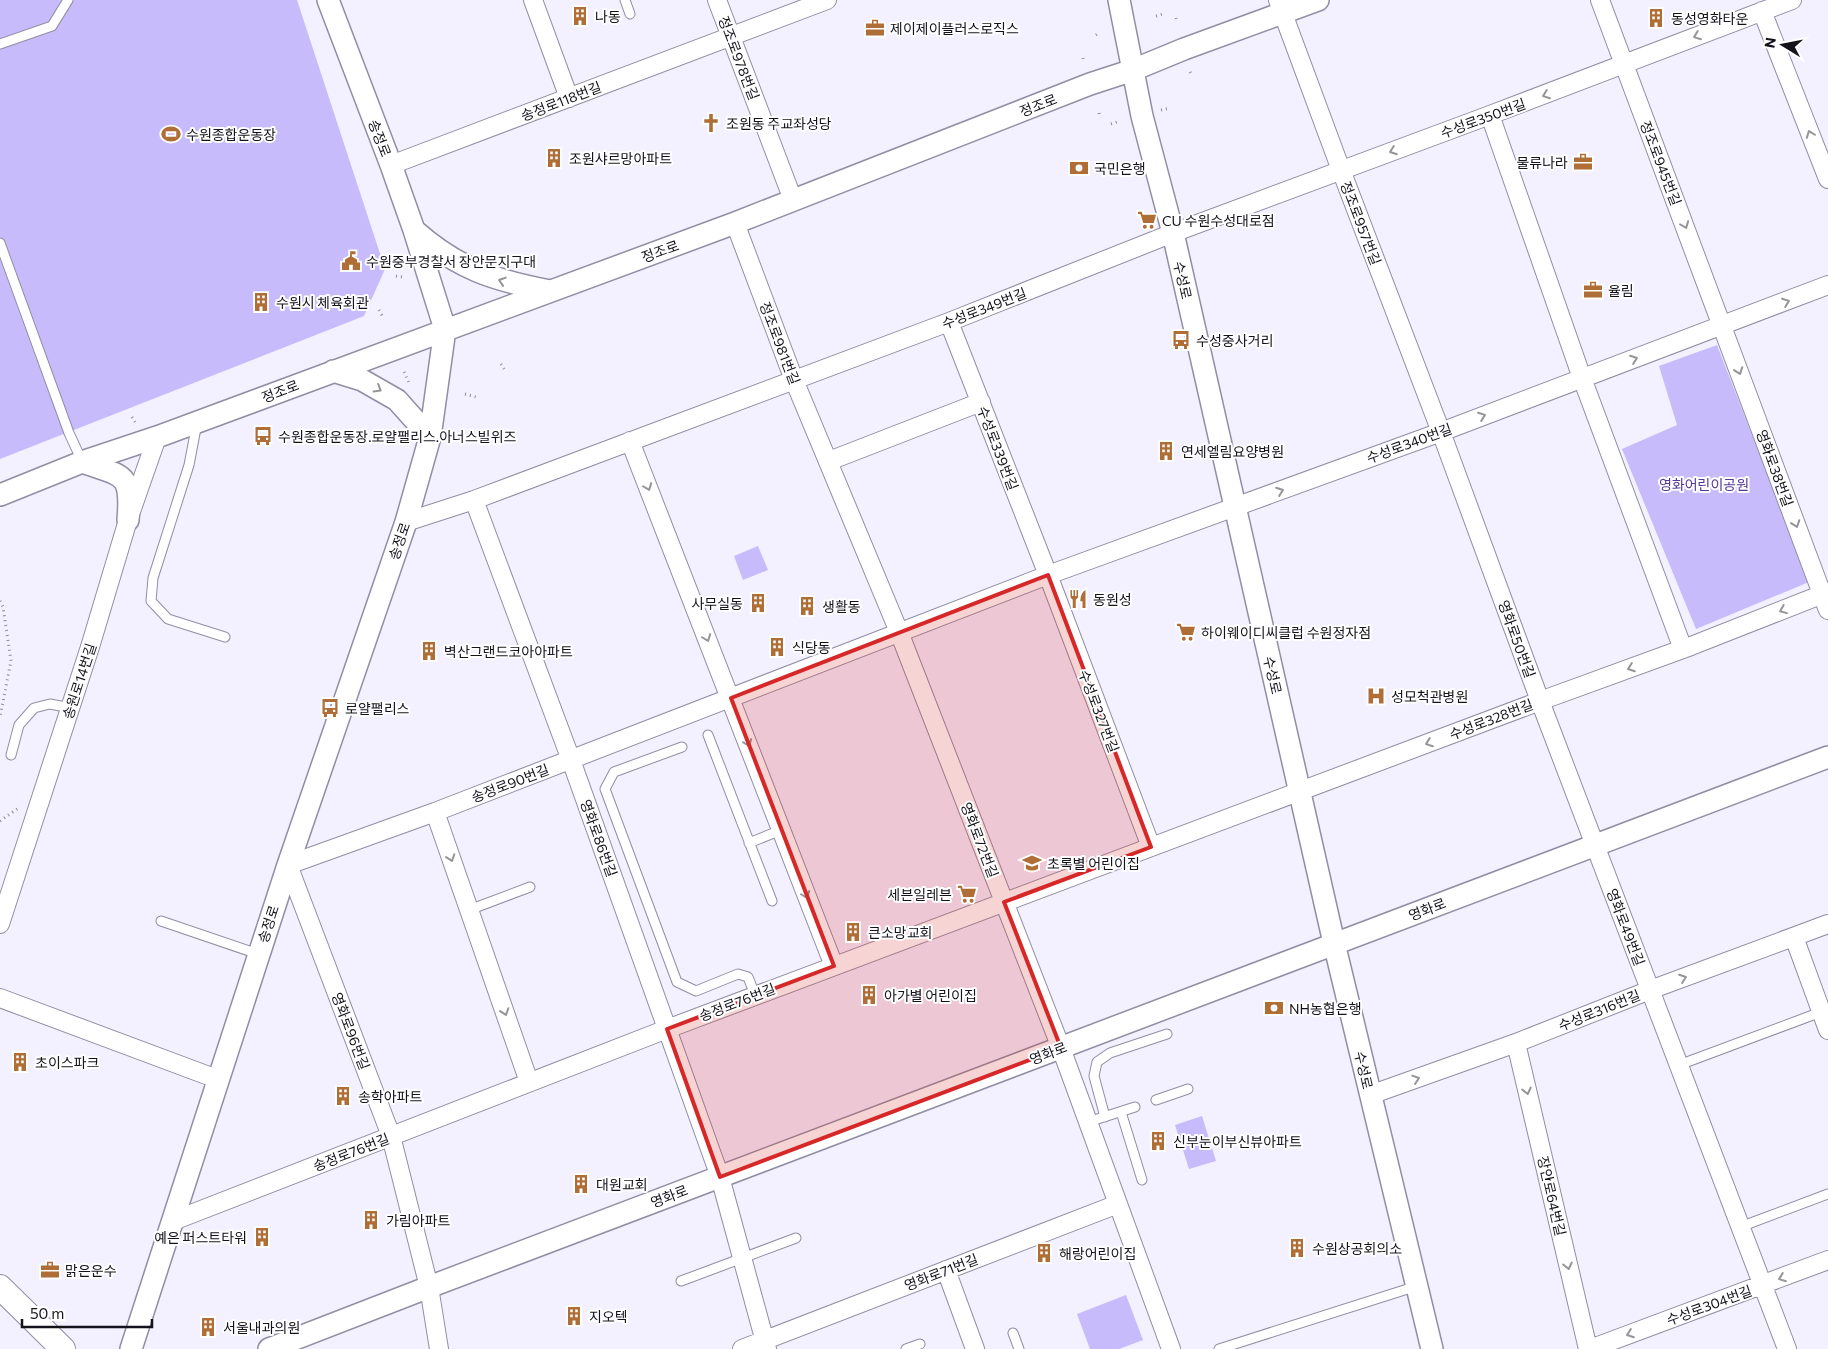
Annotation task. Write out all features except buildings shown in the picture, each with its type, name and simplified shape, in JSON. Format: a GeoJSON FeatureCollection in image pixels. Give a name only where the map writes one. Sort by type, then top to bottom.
{"type":"FeatureCollection","features":[{"type":"Feature","properties":{"kind":"main road"},"geometry":{"type":"LineString","coordinates":[[0,1287],[63,1349]]}},
{"type":"Feature","properties":{"kind":"street","name":"송정로"},"geometry":{"type":"LineString","coordinates":[[131,1349],[258,954],[406,522],[430,437],[445,329],[414,230],[391,165],[328,0]]}},
{"type":"Feature","properties":{"kind":"street"},"geometry":{"type":"LineString","coordinates":[[533,0],[570,98]]}},
{"type":"Feature","properties":{"kind":"street","name":"정조로978번길"},"geometry":{"type":"LineString","coordinates":[[717,0],[794,200]]}},
{"type":"Feature","properties":{"kind":"street","name":"송정로118번길"},"geometry":{"type":"LineString","coordinates":[[391,165],[827,0]]}},
{"type":"Feature","properties":{"kind":"street","name":"수성로"},"geometry":{"type":"LineString","coordinates":[[1119,0],[1142,116],[1173,233],[1334,943],[1432,1349]]}},
{"type":"Feature","properties":{"kind":"street","name":"정조로"},"geometry":{"type":"LineString","coordinates":[[0,496],[82,462],[197,423],[333,371],[396,350],[445,329],[735,223],[1090,84],[1133,70],[1281,7],[1318,0]]}},
{"type":"Feature","properties":{"kind":"street","name":"정조로945번길"},"geometry":{"type":"LineString","coordinates":[[1600,0],[1722,326]]}},
{"type":"Feature","properties":{"kind":"street","name":"수성로350번길"},"geometry":{"type":"LineString","coordinates":[[1173,233],[1490,116],[1792,0]]}},
{"type":"Feature","properties":{"kind":"street","name":"정조로957번길"},"geometry":{"type":"LineString","coordinates":[[1281,7],[1340,170],[1441,432]]}},
{"type":"Feature","properties":{"kind":"street"},"geometry":{"type":"LineString","coordinates":[[1762,11],[1828,179]]}},
{"type":"Feature","properties":{"kind":"street"},"geometry":{"type":"LineString","coordinates":[[1490,116],[1582,378],[1683,649]]}},
{"type":"Feature","properties":{"kind":"street","name":"정조로981번길"},"geometry":{"type":"LineString","coordinates":[[735,223],[794,380],[899,632]]}},
{"type":"Feature","properties":{"kind":"street"},"geometry":{"type":"LineString","coordinates":[[414,230],[432,246],[455,261],[481,274],[510,283],[550,291]]}},
{"type":"Feature","properties":{"kind":"street","name":"수성로349번길"},"geometry":{"type":"LineString","coordinates":[[406,522],[474,500],[949,322],[1173,233]]}},
{"type":"Feature","properties":{"kind":"street","name":"수성로340번길"},"geometry":{"type":"LineString","coordinates":[[1234,508],[1441,432],[1828,285]]}},
{"type":"Feature","properties":{"kind":"street","name":"수성로339번길"},"geometry":{"type":"LineString","coordinates":[[949,322],[1048,575]]}},
{"type":"Feature","properties":{"kind":"street","name":"영화로38번길"},"geometry":{"type":"LineString","coordinates":[[1722,326],[1826,599]]}},
{"type":"Feature","properties":{"kind":"street"},"geometry":{"type":"LineString","coordinates":[[333,371],[362,380],[397,400],[430,437]]}},
{"type":"Feature","properties":{"kind":"street"},"geometry":{"type":"LineString","coordinates":[[829,461],[980,402]]}},
{"type":"Feature","properties":{"kind":"street","name":"영화로50번길"},"geometry":{"type":"LineString","coordinates":[[1441,432],[1595,845]]}},
{"type":"Feature","properties":{"kind":"street","name":"송원로14번길"},"geometry":{"type":"LineString","coordinates":[[0,924],[71,708],[128,520],[158,437]]}},
{"type":"Feature","properties":{"kind":"street"},"geometry":{"type":"LineString","coordinates":[[630,441],[834,966]]}},
{"type":"Feature","properties":{"kind":"street"},"geometry":{"type":"LineString","coordinates":[[82,462],[118,474],[127,484],[130,498],[128,520]]}},
{"type":"Feature","properties":{"kind":"street","name":"영화로86번길"},"geometry":{"type":"LineString","coordinates":[[474,500],[571,760],[720,1177],[765,1345]]}},
{"type":"Feature","properties":{"kind":"street"},"geometry":{"type":"LineString","coordinates":[[899,632],[1048,575],[1234,508]]}},
{"type":"Feature","properties":{"kind":"street","name":"수성로327번길"},"geometry":{"type":"LineString","coordinates":[[1048,575],[1151,847]]}},
{"type":"Feature","properties":{"kind":"street","name":"수성로328번길"},"geometry":{"type":"LineString","coordinates":[[1300,792],[1540,701],[1826,599]]}},
{"type":"Feature","properties":{"kind":"street","name":"송정로90번길"},"geometry":{"type":"LineString","coordinates":[[288,865],[435,812],[899,632]]}},
{"type":"Feature","properties":{"kind":"street","name":"영화로72번길"},"geometry":{"type":"LineString","coordinates":[[899,632],[1061,1048]]}},
{"type":"Feature","properties":{"kind":"street","name":"영화로"},"geometry":{"type":"LineString","coordinates":[[268,1349],[1828,757]]}},
{"type":"Feature","properties":{"kind":"street"},"geometry":{"type":"LineString","coordinates":[[1004,902],[1300,792]]}},
{"type":"Feature","properties":{"kind":"street"},"geometry":{"type":"LineString","coordinates":[[435,812],[529,1082]]}},
{"type":"Feature","properties":{"kind":"street","name":"영화로49번길"},"geometry":{"type":"LineString","coordinates":[[1595,845],[1786,1349]]}},
{"type":"Feature","properties":{"kind":"street","name":"영화로96번길"},"geometry":{"type":"LineString","coordinates":[[288,865],[391,1136],[429,1287],[439,1349]]}},
{"type":"Feature","properties":{"kind":"street","name":"송정로76번길"},"geometry":{"type":"LineString","coordinates":[[173,1221],[667,1028],[1004,902]]}},
{"type":"Feature","properties":{"kind":"street","name":"수성로316번길"},"geometry":{"type":"LineString","coordinates":[[1370,1095],[1516,1043],[1650,990],[1828,924]]}},
{"type":"Feature","properties":{"kind":"street"},"geometry":{"type":"LineString","coordinates":[[1794,937],[1828,1030]]}},
{"type":"Feature","properties":{"kind":"street"},"geometry":{"type":"LineString","coordinates":[[0,998],[217,1079]]}},
{"type":"Feature","properties":{"kind":"street","name":"장안로64번길"},"geometry":{"type":"LineString","coordinates":[[1516,1043],[1589,1349]]}},
{"type":"Feature","properties":{"kind":"street"},"geometry":{"type":"LineString","coordinates":[[1061,1048],[1171,1349]]}},
{"type":"Feature","properties":{"kind":"street","name":"영화로71번길"},"geometry":{"type":"LineString","coordinates":[[742,1349],[765,1345],[946,1270],[1118,1204]]}},
{"type":"Feature","properties":{"kind":"street","name":"수성로304번길"},"geometry":{"type":"LineString","coordinates":[[1589,1349],[1828,1260]]}},
{"type":"Feature","properties":{"kind":"street"},"geometry":{"type":"LineString","coordinates":[[946,1270],[975,1349]]}},
{"type":"Feature","properties":{"kind":"lane"},"geometry":{"type":"LineString","coordinates":[[0,44],[52,26],[68,0]]}},
{"type":"Feature","properties":{"kind":"lane"},"geometry":{"type":"LineString","coordinates":[[625,0],[630,14]]}},
{"type":"Feature","properties":{"kind":"lane"},"geometry":{"type":"LineString","coordinates":[[0,243],[66,424],[82,462]]}},
{"type":"Feature","properties":{"kind":"lane"},"geometry":{"type":"LineString","coordinates":[[197,423],[189,465],[154,578],[151,601],[168,619],[225,637]]}},
{"type":"Feature","properties":{"kind":"lane"},"geometry":{"type":"LineString","coordinates":[[11,755],[19,725],[34,708],[50,704],[71,708]]}},
{"type":"Feature","properties":{"kind":"lane"},"geometry":{"type":"LineString","coordinates":[[708,735],[772,901]]}},
{"type":"Feature","properties":{"kind":"lane"},"geometry":{"type":"LineString","coordinates":[[682,747],[614,772],[605,789],[677,982],[696,990],[738,974],[748,977],[756,995]]}},
{"type":"Feature","properties":{"kind":"lane"},"geometry":{"type":"LineString","coordinates":[[749,843],[781,830]]}},
{"type":"Feature","properties":{"kind":"lane"},"geometry":{"type":"LineString","coordinates":[[469,910],[530,887]]}},
{"type":"Feature","properties":{"kind":"lane"},"geometry":{"type":"LineString","coordinates":[[162,921],[258,954]]}},
{"type":"Feature","properties":{"kind":"lane"},"geometry":{"type":"LineString","coordinates":[[1679,1065],[1821,1012]]}},
{"type":"Feature","properties":{"kind":"lane"},"geometry":{"type":"LineString","coordinates":[[1105,1116],[1094,1076],[1097,1062],[1110,1052],[1167,1034]]}},
{"type":"Feature","properties":{"kind":"lane"},"geometry":{"type":"LineString","coordinates":[[1156,1100],[1188,1089]]}},
{"type":"Feature","properties":{"kind":"lane"},"geometry":{"type":"LineString","coordinates":[[1088,1122],[1136,1107]]}},
{"type":"Feature","properties":{"kind":"lane"},"geometry":{"type":"LineString","coordinates":[[1121,1112],[1142,1180]]}},
{"type":"Feature","properties":{"kind":"lane"},"geometry":{"type":"LineString","coordinates":[[1740,1227],[1828,1194]]}},
{"type":"Feature","properties":{"kind":"lane"},"geometry":{"type":"LineString","coordinates":[[681,1282],[796,1238]]}},
{"type":"Feature","properties":{"kind":"lane"},"geometry":{"type":"LineString","coordinates":[[1219,1349],[1418,1286]]}},
{"type":"Feature","properties":{"kind":"lane"},"geometry":{"type":"LineString","coordinates":[[1013,1332],[1019,1349]]}},
{"type":"Feature","properties":{"kind":"lane"},"geometry":{"type":"LineString","coordinates":[[906,1349],[920,1344]]}},
{"type":"Feature","properties":{"kind":"path"},"geometry":{"type":"LineString","coordinates":[[1156,16],[1163,14]]}},
{"type":"Feature","properties":{"kind":"path"},"geometry":{"type":"LineString","coordinates":[[1176,18],[1177,22]]}},
{"type":"Feature","properties":{"kind":"path"},"geometry":{"type":"LineString","coordinates":[[1190,72],[1192,76]]}},
{"type":"Feature","properties":{"kind":"path"},"geometry":{"type":"LineString","coordinates":[[1161,110],[1170,108]]}},
{"type":"Feature","properties":{"kind":"path"},"geometry":{"type":"LineString","coordinates":[[1111,124],[1117,122]]}},
{"type":"Feature","properties":{"kind":"path"},"geometry":{"type":"LineString","coordinates":[[396,276],[402,277]]}},
{"type":"Feature","properties":{"kind":"path"},"geometry":{"type":"LineString","coordinates":[[379,310],[383,317]]}},
{"type":"Feature","properties":{"kind":"path"},"geometry":{"type":"LineString","coordinates":[[501,364],[504,369]]}},
{"type":"Feature","properties":{"kind":"path"},"geometry":{"type":"LineString","coordinates":[[404,372],[410,385]]}},
{"type":"Feature","properties":{"kind":"path"},"geometry":{"type":"LineString","coordinates":[[465,394],[476,397]]}},
{"type":"Feature","properties":{"kind":"path"},"geometry":{"type":"LineString","coordinates":[[132,417],[135,422]]}},
{"type":"Feature","properties":{"kind":"path"},"geometry":{"type":"LineString","coordinates":[[0,602],[11,661],[0,717]]}},
{"type":"Feature","properties":{"kind":"highlighted area"},"geometry":{"type":"Polygon","coordinates":[[[1048,575],[1151,847],[1004,902],[1061,1048],[720,1177],[667,1029],[834,966],[731,698],[1048,575]]]}},
{"type":"Feature","properties":{"kind":"green space","name":"수원종합운동장"},"geometry":{"type":"Polygon","coordinates":[[[0,0],[297,0],[385,269],[364,316],[0,459],[0,0]]]}},
{"type":"Feature","properties":{"kind":"green space","name":"영화어린이공원"},"geometry":{"type":"Polygon","coordinates":[[[1717,345],[1809,582],[1696,629],[1622,449],[1677,425],[1659,366],[1717,345]]]}},
{"type":"Feature","properties":{"kind":"green space"},"geometry":{"type":"Polygon","coordinates":[[[758,546],[768,570],[743,580],[734,556],[758,546]]]}},
{"type":"Feature","properties":{"kind":"green space"},"geometry":{"type":"Polygon","coordinates":[[[1202,1116],[1216,1161],[1189,1169],[1175,1125],[1202,1116]]]}},
{"type":"Feature","properties":{"kind":"green space"},"geometry":{"type":"Polygon","coordinates":[[[1126,1295],[1143,1340],[1119,1349],[1090,1349],[1077,1314],[1126,1295]]]}},
{"type":"Feature","properties":{"kind":"place","name":"나동"},"geometry":{"type":"Point","coordinates":[580,16]}},
{"type":"Feature","properties":{"kind":"place","name":"동성영화타운"},"geometry":{"type":"Point","coordinates":[1656,18]}},
{"type":"Feature","properties":{"kind":"place","name":"제이제이플러스로직스"},"geometry":{"type":"Point","coordinates":[875,28]}},
{"type":"Feature","properties":{"kind":"place","name":"조원동 주교좌성당"},"geometry":{"type":"Point","coordinates":[711,123]}},
{"type":"Feature","properties":{"kind":"place","name":"수원종합운동장"},"geometry":{"type":"Point","coordinates":[171,134]}},
{"type":"Feature","properties":{"kind":"place","name":"조원샤르망아파트"},"geometry":{"type":"Point","coordinates":[554,158]}},
{"type":"Feature","properties":{"kind":"place","name":"물류나라"},"geometry":{"type":"Point","coordinates":[1583,162]}},
{"type":"Feature","properties":{"kind":"place","name":"국민은행"},"geometry":{"type":"Point","coordinates":[1079,168]}},
{"type":"Feature","properties":{"kind":"place","name":"CU 수원수성대로점"},"geometry":{"type":"Point","coordinates":[1147,220]}},
{"type":"Feature","properties":{"kind":"place","name":"수원중부경찰서 장안문지구대"},"geometry":{"type":"Point","coordinates":[351,261]}},
{"type":"Feature","properties":{"kind":"place","name":"율림"},"geometry":{"type":"Point","coordinates":[1593,290]}},
{"type":"Feature","properties":{"kind":"place","name":"수원시 체육회관"},"geometry":{"type":"Point","coordinates":[261,302]}},
{"type":"Feature","properties":{"kind":"place","name":"수성중사거리"},"geometry":{"type":"Point","coordinates":[1181,340]}},
{"type":"Feature","properties":{"kind":"place","name":"수원종합운동장.로얄팰리스.아너스빌위즈"},"geometry":{"type":"Point","coordinates":[263,436]}},
{"type":"Feature","properties":{"kind":"place","name":"연세엘림요양병원"},"geometry":{"type":"Point","coordinates":[1166,451]}},
{"type":"Feature","properties":{"kind":"place","name":"동원성"},"geometry":{"type":"Point","coordinates":[1078,599]}},
{"type":"Feature","properties":{"kind":"place","name":"사무실동"},"geometry":{"type":"Point","coordinates":[758,603]}},
{"type":"Feature","properties":{"kind":"place","name":"생활동"},"geometry":{"type":"Point","coordinates":[807,606]}},
{"type":"Feature","properties":{"kind":"place","name":"하이웨이디씨클럽 수원정자점"},"geometry":{"type":"Point","coordinates":[1186,632]}},
{"type":"Feature","properties":{"kind":"place","name":"식당동"},"geometry":{"type":"Point","coordinates":[777,647]}},
{"type":"Feature","properties":{"kind":"place","name":"벽산그랜드코아아파트"},"geometry":{"type":"Point","coordinates":[429,651]}},
{"type":"Feature","properties":{"kind":"place","name":"성모척관병원"},"geometry":{"type":"Point","coordinates":[1376,696]}},
{"type":"Feature","properties":{"kind":"place","name":"로얄팰리스"},"geometry":{"type":"Point","coordinates":[330,708]}},
{"type":"Feature","properties":{"kind":"place","name":"초록별 어린이집"},"geometry":{"type":"Point","coordinates":[1032,863]}},
{"type":"Feature","properties":{"kind":"place","name":"세븐일레븐"},"geometry":{"type":"Point","coordinates":[967,894]}},
{"type":"Feature","properties":{"kind":"place","name":"큰소망교회"},"geometry":{"type":"Point","coordinates":[853,932]}},
{"type":"Feature","properties":{"kind":"place","name":"아가별 어린이집"},"geometry":{"type":"Point","coordinates":[869,995]}},
{"type":"Feature","properties":{"kind":"place","name":"NH농협은행"},"geometry":{"type":"Point","coordinates":[1274,1008]}},
{"type":"Feature","properties":{"kind":"place","name":"초이스파크"},"geometry":{"type":"Point","coordinates":[20,1062]}},
{"type":"Feature","properties":{"kind":"place","name":"송학아파트"},"geometry":{"type":"Point","coordinates":[343,1096]}},
{"type":"Feature","properties":{"kind":"place","name":"신부눈이부신뷰아파트"},"geometry":{"type":"Point","coordinates":[1158,1141]}},
{"type":"Feature","properties":{"kind":"place","name":"대원교회"},"geometry":{"type":"Point","coordinates":[581,1184]}},
{"type":"Feature","properties":{"kind":"place","name":"가림아파트"},"geometry":{"type":"Point","coordinates":[371,1220]}},
{"type":"Feature","properties":{"kind":"place","name":"예은 퍼스트타워"},"geometry":{"type":"Point","coordinates":[262,1237]}},
{"type":"Feature","properties":{"kind":"place","name":"수원상공회의소"},"geometry":{"type":"Point","coordinates":[1297,1248]}},
{"type":"Feature","properties":{"kind":"place","name":"해랑어린이집"},"geometry":{"type":"Point","coordinates":[1044,1253]}},
{"type":"Feature","properties":{"kind":"place","name":"맑은운수"},"geometry":{"type":"Point","coordinates":[50,1270]}},
{"type":"Feature","properties":{"kind":"place","name":"지오텍"},"geometry":{"type":"Point","coordinates":[574,1316]}},
{"type":"Feature","properties":{"kind":"place","name":"서울내과의원"},"geometry":{"type":"Point","coordinates":[208,1327]}}]}
